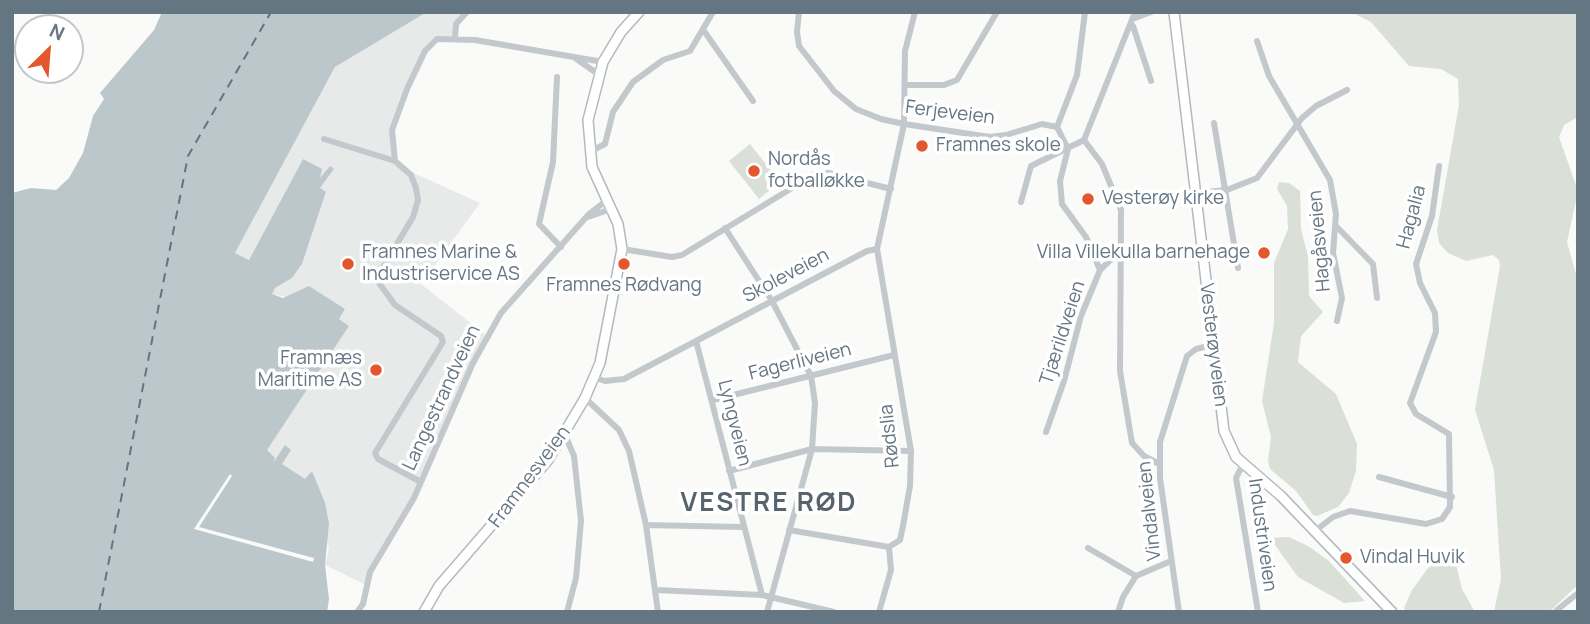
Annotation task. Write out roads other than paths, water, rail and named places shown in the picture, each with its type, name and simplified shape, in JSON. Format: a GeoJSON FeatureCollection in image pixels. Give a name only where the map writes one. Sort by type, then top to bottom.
{"type":"FeatureCollection","features":[{"type":"Feature","properties":{"kind":"main road","name":"Framnesveien"},"geometry":{"type":"LineString","coordinates":[[424,612],[439,586],[538,473],[565,435],[595,378],[608,331],[622,249],[609,205],[596,179],[589,152],[588,120],[603,62],[621,32],[639,12]]}},
{"type":"Feature","properties":{"kind":"main road","name":"Vesterøyveien"},"geometry":{"type":"LineString","coordinates":[[1174,12],[1224,431],[1230,448],[1243,464],[1272,487],[1392,612]]}},
{"type":"Feature","properties":{"kind":"street"},"geometry":{"type":"LineString","coordinates":[[455,38],[456,24],[467,12]]}},
{"type":"Feature","properties":{"kind":"street"},"geometry":{"type":"LineString","coordinates":[[589,152],[605,144],[613,112],[633,82],[663,60],[691,51],[713,12]]}},
{"type":"Feature","properties":{"kind":"street","name":"Ferjeveien"},"geometry":{"type":"LineString","coordinates":[[799,12],[799,46],[834,91],[869,115],[904,124],[990,137],[1042,124],[1057,127]]}},
{"type":"Feature","properties":{"kind":"street"},"geometry":{"type":"LineString","coordinates":[[877,249],[904,124],[905,51],[915,12]]}},
{"type":"Feature","properties":{"kind":"street"},"geometry":{"type":"LineString","coordinates":[[906,85],[944,85],[957,80],[998,12]]}},
{"type":"Feature","properties":{"kind":"street"},"geometry":{"type":"LineString","coordinates":[[1085,12],[1077,75],[1057,127],[1068,149],[1060,181],[1062,204],[1086,237],[1100,270]]}},
{"type":"Feature","properties":{"kind":"street"},"geometry":{"type":"LineString","coordinates":[[1021,202],[1031,166],[1084,140],[1134,18],[1151,12]]}},
{"type":"Feature","properties":{"kind":"street"},"geometry":{"type":"LineString","coordinates":[[1134,18],[1151,81]]}},
{"type":"Feature","properties":{"kind":"street"},"geometry":{"type":"LineString","coordinates":[[704,31],[752,101]]}},
{"type":"Feature","properties":{"kind":"street"},"geometry":{"type":"LineString","coordinates":[[395,161],[392,130],[417,64],[432,43],[445,37],[455,38],[603,62]]}},
{"type":"Feature","properties":{"kind":"street","name":"Hagåsveien"},"geometry":{"type":"LineString","coordinates":[[1257,41],[1269,76],[1330,180],[1335,225],[1333,253],[1342,298],[1338,321]]}},
{"type":"Feature","properties":{"kind":"street"},"geometry":{"type":"LineString","coordinates":[[575,58],[598,74]]}},
{"type":"Feature","properties":{"kind":"street"},"geometry":{"type":"LineString","coordinates":[[556,77],[553,162],[539,224],[561,247]]}},
{"type":"Feature","properties":{"kind":"street"},"geometry":{"type":"LineString","coordinates":[[1195,193],[1227,190],[1256,178],[1296,125],[1317,106],[1347,90]]}},
{"type":"Feature","properties":{"kind":"street"},"geometry":{"type":"LineString","coordinates":[[1214,123],[1238,268]]}},
{"type":"Feature","properties":{"kind":"street"},"geometry":{"type":"LineString","coordinates":[[324,139],[395,161],[407,170],[414,182],[417,208],[376,279],[395,305],[441,336],[443,342],[379,442],[375,456],[421,482]]}},
{"type":"Feature","properties":{"kind":"street"},"geometry":{"type":"LineString","coordinates":[[1084,140],[1102,164],[1116,194],[1123,222],[1120,371],[1132,443],[1144,456],[1159,464]]}},
{"type":"Feature","properties":{"kind":"street","name":"Hagalia"},"geometry":{"type":"LineString","coordinates":[[1439,166],[1432,216],[1416,264],[1420,283],[1435,313],[1436,332],[1410,403],[1416,414],[1449,434],[1452,497]]}},
{"type":"Feature","properties":{"kind":"street"},"geometry":{"type":"LineString","coordinates":[[622,249],[678,256],[815,174],[828,173],[891,189]]}},
{"type":"Feature","properties":{"kind":"street","name":"Langestrandveien"},"geometry":{"type":"LineString","coordinates":[[357,612],[363,604],[370,572],[421,482],[486,336],[510,299],[588,217],[609,205]]}},
{"type":"Feature","properties":{"kind":"street"},"geometry":{"type":"LineString","coordinates":[[1335,225],[1373,264],[1377,298]]}},
{"type":"Feature","properties":{"kind":"street"},"geometry":{"type":"LineString","coordinates":[[725,228],[772,301],[811,376],[815,424],[812,449],[767,612]]}},
{"type":"Feature","properties":{"kind":"street","name":"Skoleveien"},"geometry":{"type":"LineString","coordinates":[[595,378],[605,381],[624,379],[867,251],[877,249]]}},
{"type":"Feature","properties":{"kind":"street","name":"Rødslia"},"geometry":{"type":"LineString","coordinates":[[877,249],[911,451],[910,486],[903,526],[900,540],[889,547],[891,570],[879,612]]}},
{"type":"Feature","properties":{"kind":"street","name":"Tjærildveien"},"geometry":{"type":"LineString","coordinates":[[1046,432],[1065,381],[1081,316],[1100,270],[1121,250]]}},
{"type":"Feature","properties":{"kind":"street","name":"Lyngveien"},"geometry":{"type":"LineString","coordinates":[[696,341],[762,595]]}},
{"type":"Feature","properties":{"kind":"street","name":"Vindalveien"},"geometry":{"type":"LineString","coordinates":[[1179,612],[1159,464],[1166,420],[1187,356],[1191,351],[1213,345]]}},
{"type":"Feature","properties":{"kind":"street","name":"Fagerliveien"},"geometry":{"type":"LineString","coordinates":[[713,400],[894,355]]}},
{"type":"Feature","properties":{"kind":"street"},"geometry":{"type":"LineString","coordinates":[[585,398],[609,419],[625,441],[646,525],[658,612]]}},
{"type":"Feature","properties":{"kind":"street"},"geometry":{"type":"LineString","coordinates":[[565,435],[574,456],[582,520],[576,578],[567,612]]}},
{"type":"Feature","properties":{"kind":"street"},"geometry":{"type":"LineString","coordinates":[[729,471],[812,449],[911,451]]}},
{"type":"Feature","properties":{"kind":"street","name":"Industriveien"},"geometry":{"type":"LineString","coordinates":[[1243,464],[1236,473],[1237,488],[1258,612]]}},
{"type":"Feature","properties":{"kind":"street"},"geometry":{"type":"LineString","coordinates":[[1315,531],[1333,517],[1350,511],[1412,523],[1434,522],[1446,514],[1452,497],[1379,477]]}},
{"type":"Feature","properties":{"kind":"street"},"geometry":{"type":"LineString","coordinates":[[646,525],[743,527]]}},
{"type":"Feature","properties":{"kind":"street"},"geometry":{"type":"LineString","coordinates":[[789,530],[889,547]]}},
{"type":"Feature","properties":{"kind":"street"},"geometry":{"type":"LineString","coordinates":[[1088,548],[1136,576]]}},
{"type":"Feature","properties":{"kind":"street"},"geometry":{"type":"LineString","coordinates":[[1118,612],[1123,597],[1136,576],[1171,561]]}},
{"type":"Feature","properties":{"kind":"street"},"geometry":{"type":"LineString","coordinates":[[656,590],[771,596],[834,612]]}},
{"type":"Feature","properties":{"kind":"street"},"geometry":{"type":"LineString","coordinates":[[1557,610],[1578,593]]}},
{"type":"Feature","properties":{"kind":"place","name":"Framnes skole"},"geometry":{"type":"Point","coordinates":[922,146]}},
{"type":"Feature","properties":{"kind":"place","name":"Nordås fotballøkke"},"geometry":{"type":"Point","coordinates":[754,171]}},
{"type":"Feature","properties":{"kind":"place","name":"Vesterøy kirke"},"geometry":{"type":"Point","coordinates":[1088,199]}},
{"type":"Feature","properties":{"kind":"place","name":"Villa Villekulla barnehage"},"geometry":{"type":"Point","coordinates":[1264,253]}},
{"type":"Feature","properties":{"kind":"place","name":"Framnes Marine & Industriservice AS"},"geometry":{"type":"Point","coordinates":[348,264]}},
{"type":"Feature","properties":{"kind":"place","name":"Framnes Rødvang"},"geometry":{"type":"Point","coordinates":[624,264]}},
{"type":"Feature","properties":{"kind":"place","name":"Framnæs Maritime AS"},"geometry":{"type":"Point","coordinates":[376,370]}},
{"type":"Feature","properties":{"kind":"place","name":"Vindal Huvik"},"geometry":{"type":"Point","coordinates":[1346,558]}},
{"type":"Feature","properties":{"kind":"district","name":"VESTRE RØD"},"geometry":{"type":"Point","coordinates":[769,504]}}]}
